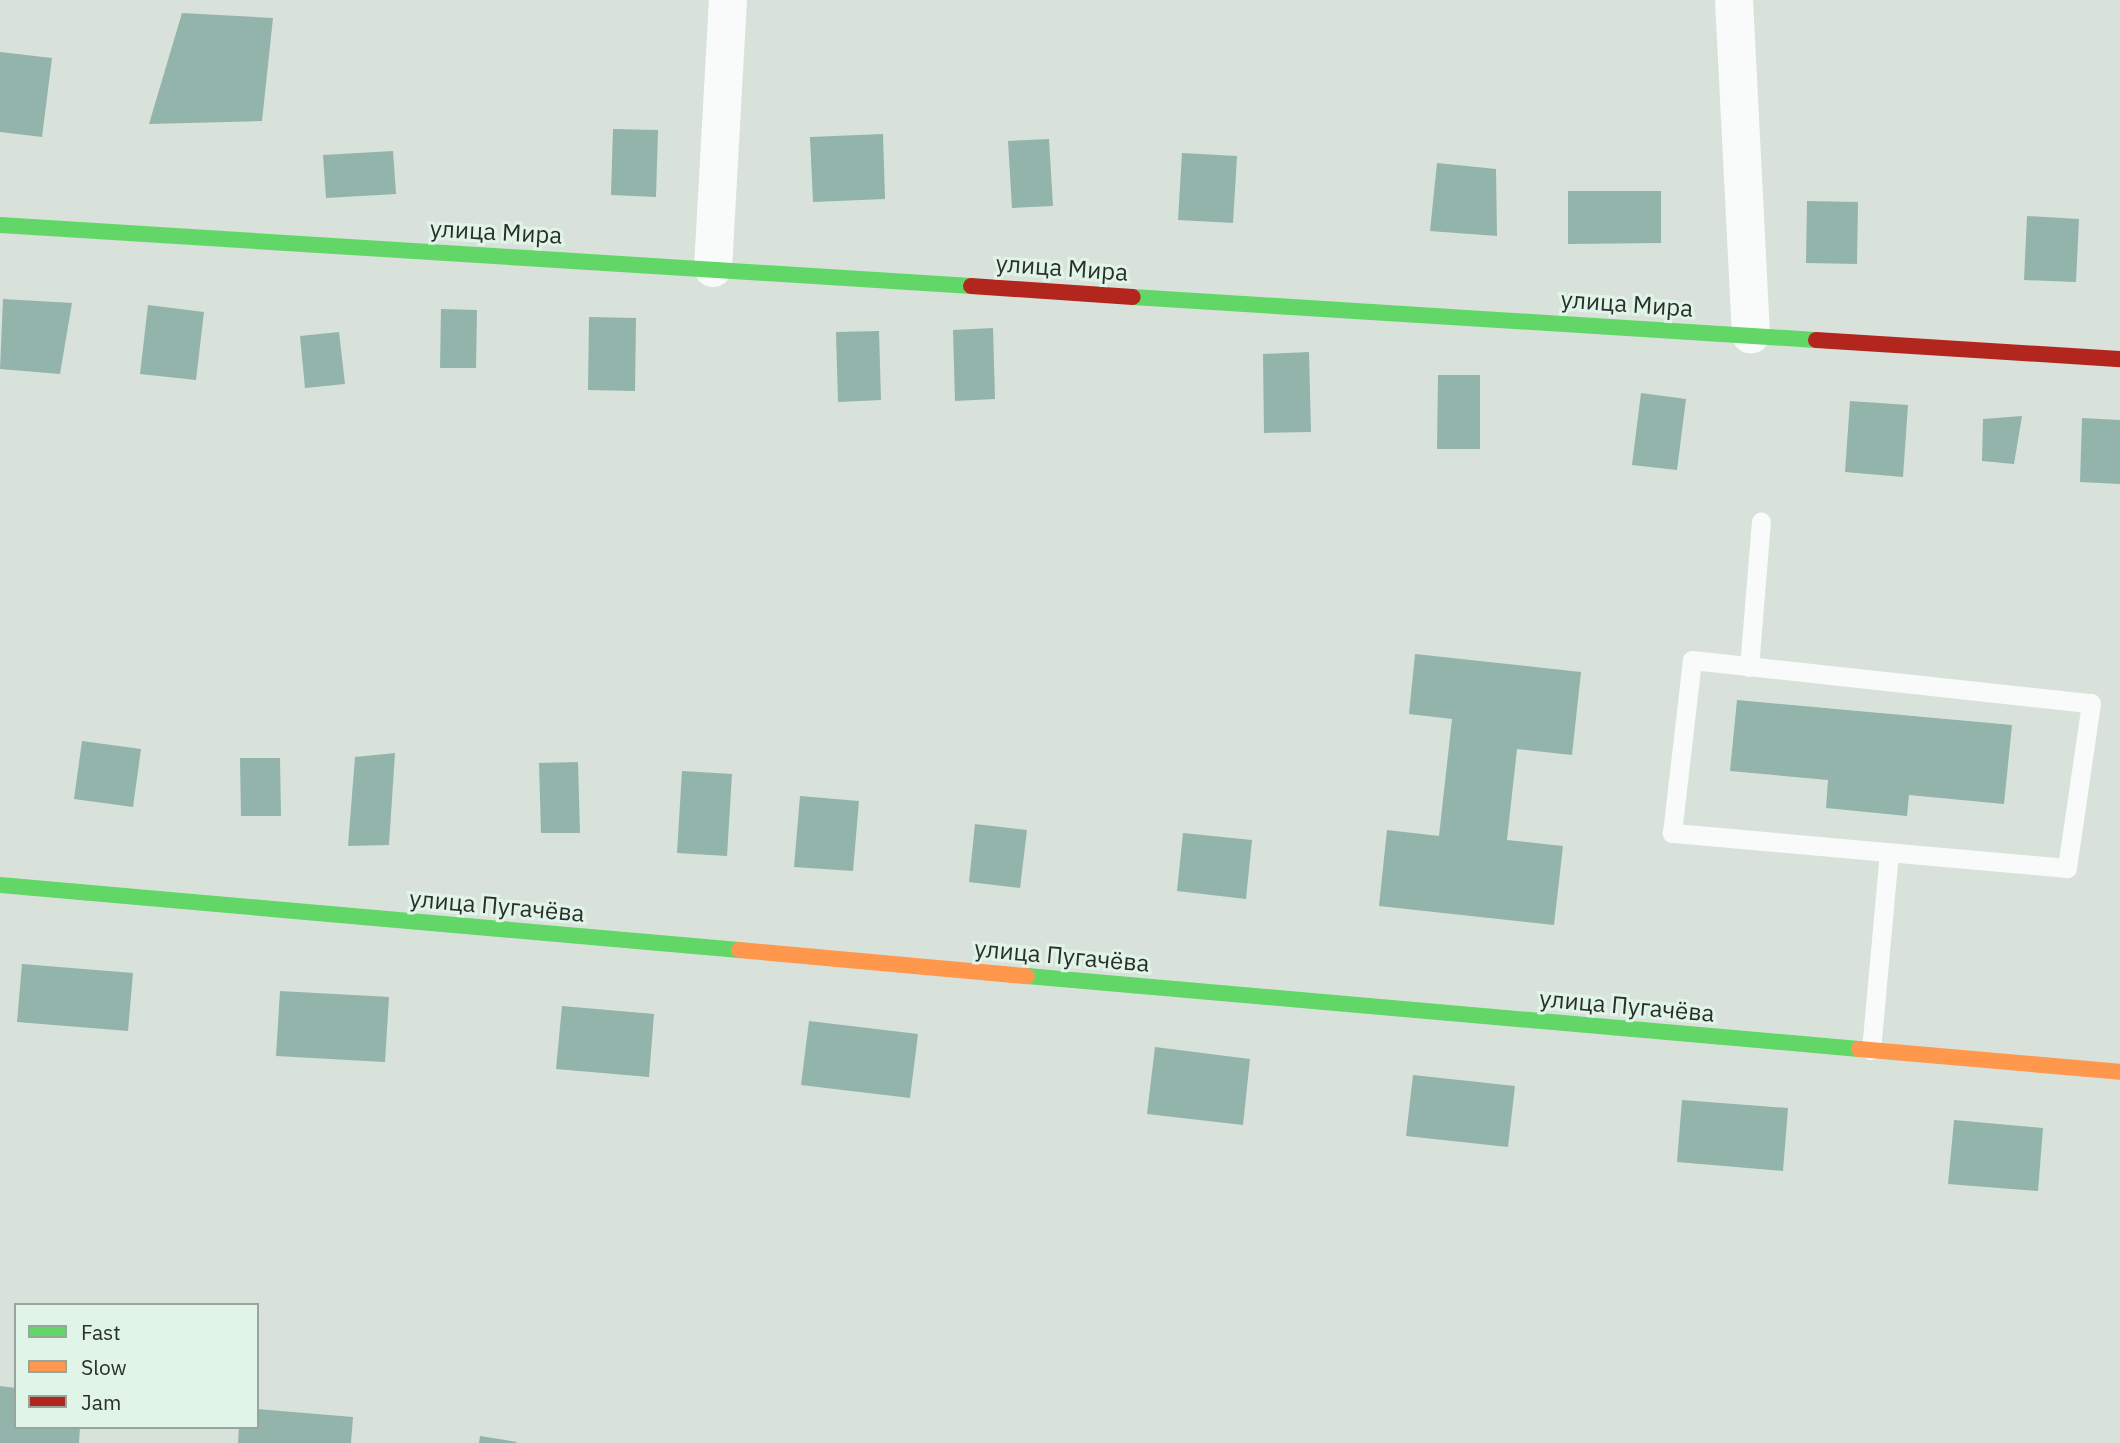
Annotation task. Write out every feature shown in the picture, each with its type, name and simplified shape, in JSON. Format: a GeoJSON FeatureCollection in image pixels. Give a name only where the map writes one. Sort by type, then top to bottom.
{"type":"FeatureCollection","features":[{"type":"Feature","properties":{"kind":"street"},"geometry":{"type":"LineString","coordinates":[[713,268],[728,0]]}},
{"type":"Feature","properties":{"kind":"street"},"geometry":{"type":"LineString","coordinates":[[1734,0],[1751,335]]}},
{"type":"Feature","properties":{"kind":"street","name":"улица Мира"},"geometry":{"type":"LineString","coordinates":[[0,225],[2120,359]]}},
{"type":"Feature","properties":{"kind":"street","name":"улица Пугачёва"},"geometry":{"type":"LineString","coordinates":[[0,886],[2120,1072]]}},
{"type":"Feature","properties":{"kind":"lane"},"geometry":{"type":"LineString","coordinates":[[1749,667],[1761,522]]}},
{"type":"Feature","properties":{"kind":"lane"},"geometry":{"type":"LineString","coordinates":[[1692,660],[2091,703],[2067,868],[1889,852],[1672,833],[1692,660]]}},
{"type":"Feature","properties":{"kind":"lane"},"geometry":{"type":"LineString","coordinates":[[1871,1050],[1889,852]]}},
{"type":"Feature","properties":{"kind":"building"},"geometry":{"type":"Polygon","coordinates":[[[182,13],[273,18],[262,121],[149,124],[182,13]]]}},
{"type":"Feature","properties":{"kind":"building"},"geometry":{"type":"Polygon","coordinates":[[[0,52],[52,58],[42,137],[0,132],[0,52]]]}},
{"type":"Feature","properties":{"kind":"building"},"geometry":{"type":"Polygon","coordinates":[[[613,129],[658,130],[656,197],[611,195],[613,129]]]}},
{"type":"Feature","properties":{"kind":"building"},"geometry":{"type":"Polygon","coordinates":[[[883,134],[885,199],[813,202],[810,137],[883,134]]]}},
{"type":"Feature","properties":{"kind":"building"},"geometry":{"type":"Polygon","coordinates":[[[1049,139],[1053,206],[1012,208],[1008,141],[1049,139]]]}},
{"type":"Feature","properties":{"kind":"building"},"geometry":{"type":"Polygon","coordinates":[[[393,151],[396,194],[326,198],[323,155],[393,151]]]}},
{"type":"Feature","properties":{"kind":"building"},"geometry":{"type":"Polygon","coordinates":[[[1182,153],[1237,156],[1233,223],[1178,220],[1182,153]]]}},
{"type":"Feature","properties":{"kind":"building"},"geometry":{"type":"Polygon","coordinates":[[[1437,163],[1496,169],[1497,236],[1430,231],[1437,163]]]}},
{"type":"Feature","properties":{"kind":"building"},"geometry":{"type":"Polygon","coordinates":[[[1568,191],[1661,191],[1661,243],[1568,244],[1568,191]]]}},
{"type":"Feature","properties":{"kind":"building"},"geometry":{"type":"Polygon","coordinates":[[[1807,201],[1858,202],[1857,264],[1806,263],[1807,201]]]}},
{"type":"Feature","properties":{"kind":"building"},"geometry":{"type":"Polygon","coordinates":[[[2027,216],[2079,219],[2076,282],[2024,280],[2027,216]]]}},
{"type":"Feature","properties":{"kind":"building"},"geometry":{"type":"Polygon","coordinates":[[[3,299],[72,303],[60,374],[0,369],[3,299]]]}},
{"type":"Feature","properties":{"kind":"building"},"geometry":{"type":"Polygon","coordinates":[[[148,305],[204,312],[196,380],[140,374],[148,305]]]}},
{"type":"Feature","properties":{"kind":"building"},"geometry":{"type":"Polygon","coordinates":[[[441,309],[477,310],[476,368],[440,368],[441,309]]]}},
{"type":"Feature","properties":{"kind":"building"},"geometry":{"type":"Polygon","coordinates":[[[589,317],[636,318],[635,391],[588,390],[589,317]]]}},
{"type":"Feature","properties":{"kind":"building"},"geometry":{"type":"Polygon","coordinates":[[[993,328],[995,399],[955,401],[953,330],[993,328]]]}},
{"type":"Feature","properties":{"kind":"building"},"geometry":{"type":"Polygon","coordinates":[[[879,331],[881,400],[838,402],[836,332],[879,331]]]}},
{"type":"Feature","properties":{"kind":"building"},"geometry":{"type":"Polygon","coordinates":[[[339,332],[345,384],[305,388],[300,336],[339,332]]]}},
{"type":"Feature","properties":{"kind":"building"},"geometry":{"type":"Polygon","coordinates":[[[1309,352],[1311,432],[1264,433],[1263,354],[1309,352]]]}},
{"type":"Feature","properties":{"kind":"building"},"geometry":{"type":"Polygon","coordinates":[[[1438,375],[1480,375],[1480,449],[1437,449],[1438,375]]]}},
{"type":"Feature","properties":{"kind":"building"},"geometry":{"type":"Polygon","coordinates":[[[1641,393],[1686,399],[1677,470],[1632,465],[1641,393]]]}},
{"type":"Feature","properties":{"kind":"building"},"geometry":{"type":"Polygon","coordinates":[[[1850,401],[1908,405],[1903,477],[1845,472],[1850,401]]]}},
{"type":"Feature","properties":{"kind":"building"},"geometry":{"type":"Polygon","coordinates":[[[2022,416],[2014,464],[1982,461],[1983,419],[2022,416]]]}},
{"type":"Feature","properties":{"kind":"building"},"geometry":{"type":"Polygon","coordinates":[[[2082,418],[2120,420],[2120,484],[2080,482],[2082,418]]]}},
{"type":"Feature","properties":{"kind":"building"},"geometry":{"type":"Polygon","coordinates":[[[1415,654],[1581,672],[1572,755],[1517,749],[1507,840],[1563,846],[1554,925],[1379,906],[1387,830],[1439,836],[1452,719],[1409,714],[1415,654]]]}},
{"type":"Feature","properties":{"kind":"building"},"geometry":{"type":"Polygon","coordinates":[[[1737,700],[2012,725],[2004,804],[1909,795],[1907,816],[1826,808],[1828,780],[1730,771],[1737,700]]]}},
{"type":"Feature","properties":{"kind":"building"},"geometry":{"type":"Polygon","coordinates":[[[82,741],[141,749],[133,807],[74,799],[82,741]]]}},
{"type":"Feature","properties":{"kind":"building"},"geometry":{"type":"Polygon","coordinates":[[[395,753],[389,845],[348,846],[355,757],[395,753]]]}},
{"type":"Feature","properties":{"kind":"building"},"geometry":{"type":"Polygon","coordinates":[[[240,758],[280,758],[281,816],[241,816],[240,758]]]}},
{"type":"Feature","properties":{"kind":"building"},"geometry":{"type":"Polygon","coordinates":[[[578,762],[580,833],[541,833],[539,763],[578,762]]]}},
{"type":"Feature","properties":{"kind":"building"},"geometry":{"type":"Polygon","coordinates":[[[682,771],[732,774],[727,856],[677,853],[682,771]]]}},
{"type":"Feature","properties":{"kind":"building"},"geometry":{"type":"Polygon","coordinates":[[[800,796],[859,801],[853,871],[794,867],[800,796]]]}},
{"type":"Feature","properties":{"kind":"building"},"geometry":{"type":"Polygon","coordinates":[[[975,824],[1027,830],[1020,888],[969,882],[975,824]]]}},
{"type":"Feature","properties":{"kind":"building"},"geometry":{"type":"Polygon","coordinates":[[[1183,833],[1252,840],[1246,899],[1177,891],[1183,833]]]}},
{"type":"Feature","properties":{"kind":"building"},"geometry":{"type":"Polygon","coordinates":[[[22,964],[133,973],[128,1031],[17,1022],[22,964]]]}},
{"type":"Feature","properties":{"kind":"building"},"geometry":{"type":"Polygon","coordinates":[[[280,991],[389,997],[385,1062],[276,1056],[280,991]]]}},
{"type":"Feature","properties":{"kind":"building"},"geometry":{"type":"Polygon","coordinates":[[[562,1006],[654,1014],[649,1077],[556,1069],[562,1006]]]}},
{"type":"Feature","properties":{"kind":"building"},"geometry":{"type":"Polygon","coordinates":[[[809,1021],[918,1034],[910,1098],[801,1085],[809,1021]]]}},
{"type":"Feature","properties":{"kind":"building"},"geometry":{"type":"Polygon","coordinates":[[[1155,1047],[1250,1059],[1243,1125],[1147,1114],[1155,1047]]]}},
{"type":"Feature","properties":{"kind":"building"},"geometry":{"type":"Polygon","coordinates":[[[1413,1075],[1515,1086],[1508,1147],[1406,1136],[1413,1075]]]}},
{"type":"Feature","properties":{"kind":"building"},"geometry":{"type":"Polygon","coordinates":[[[1682,1100],[1788,1108],[1783,1171],[1677,1162],[1682,1100]]]}},
{"type":"Feature","properties":{"kind":"building"},"geometry":{"type":"Polygon","coordinates":[[[1954,1120],[2043,1128],[2038,1191],[1948,1184],[1954,1120]]]}},
{"type":"Feature","properties":{"kind":"building"},"geometry":{"type":"Polygon","coordinates":[[[0,1386],[14,1388],[14,1429],[80,1429],[79,1443],[0,1443],[0,1386]]]}},
{"type":"Feature","properties":{"kind":"building"},"geometry":{"type":"Polygon","coordinates":[[[259,1409],[353,1417],[351,1443],[238,1443],[239,1429],[259,1429],[259,1409]]]}},
{"type":"Feature","properties":{"kind":"building"},"geometry":{"type":"Polygon","coordinates":[[[480,1436],[517,1442],[479,1443],[480,1436]]]}},
{"type":"Feature","properties":{"kind":"traffic: fast"},"geometry":{"type":"LineString","coordinates":[[0,225],[971,286]]}},
{"type":"Feature","properties":{"kind":"traffic: fast"},"geometry":{"type":"LineString","coordinates":[[1133,297],[1816,340]]}},
{"type":"Feature","properties":{"kind":"traffic: fast"},"geometry":{"type":"LineString","coordinates":[[0,885],[739,950]]}},
{"type":"Feature","properties":{"kind":"traffic: fast"},"geometry":{"type":"LineString","coordinates":[[1027,976],[1859,1049]]}},
{"type":"Feature","properties":{"kind":"traffic: slow"},"geometry":{"type":"LineString","coordinates":[[739,950],[1027,976]]}},
{"type":"Feature","properties":{"kind":"traffic: slow"},"geometry":{"type":"LineString","coordinates":[[1859,1049],[2120,1072]]}},
{"type":"Feature","properties":{"kind":"traffic: jam"},"geometry":{"type":"LineString","coordinates":[[971,286],[1133,297]]}},
{"type":"Feature","properties":{"kind":"traffic: jam"},"geometry":{"type":"LineString","coordinates":[[1816,340],[2120,359]]}}]}
